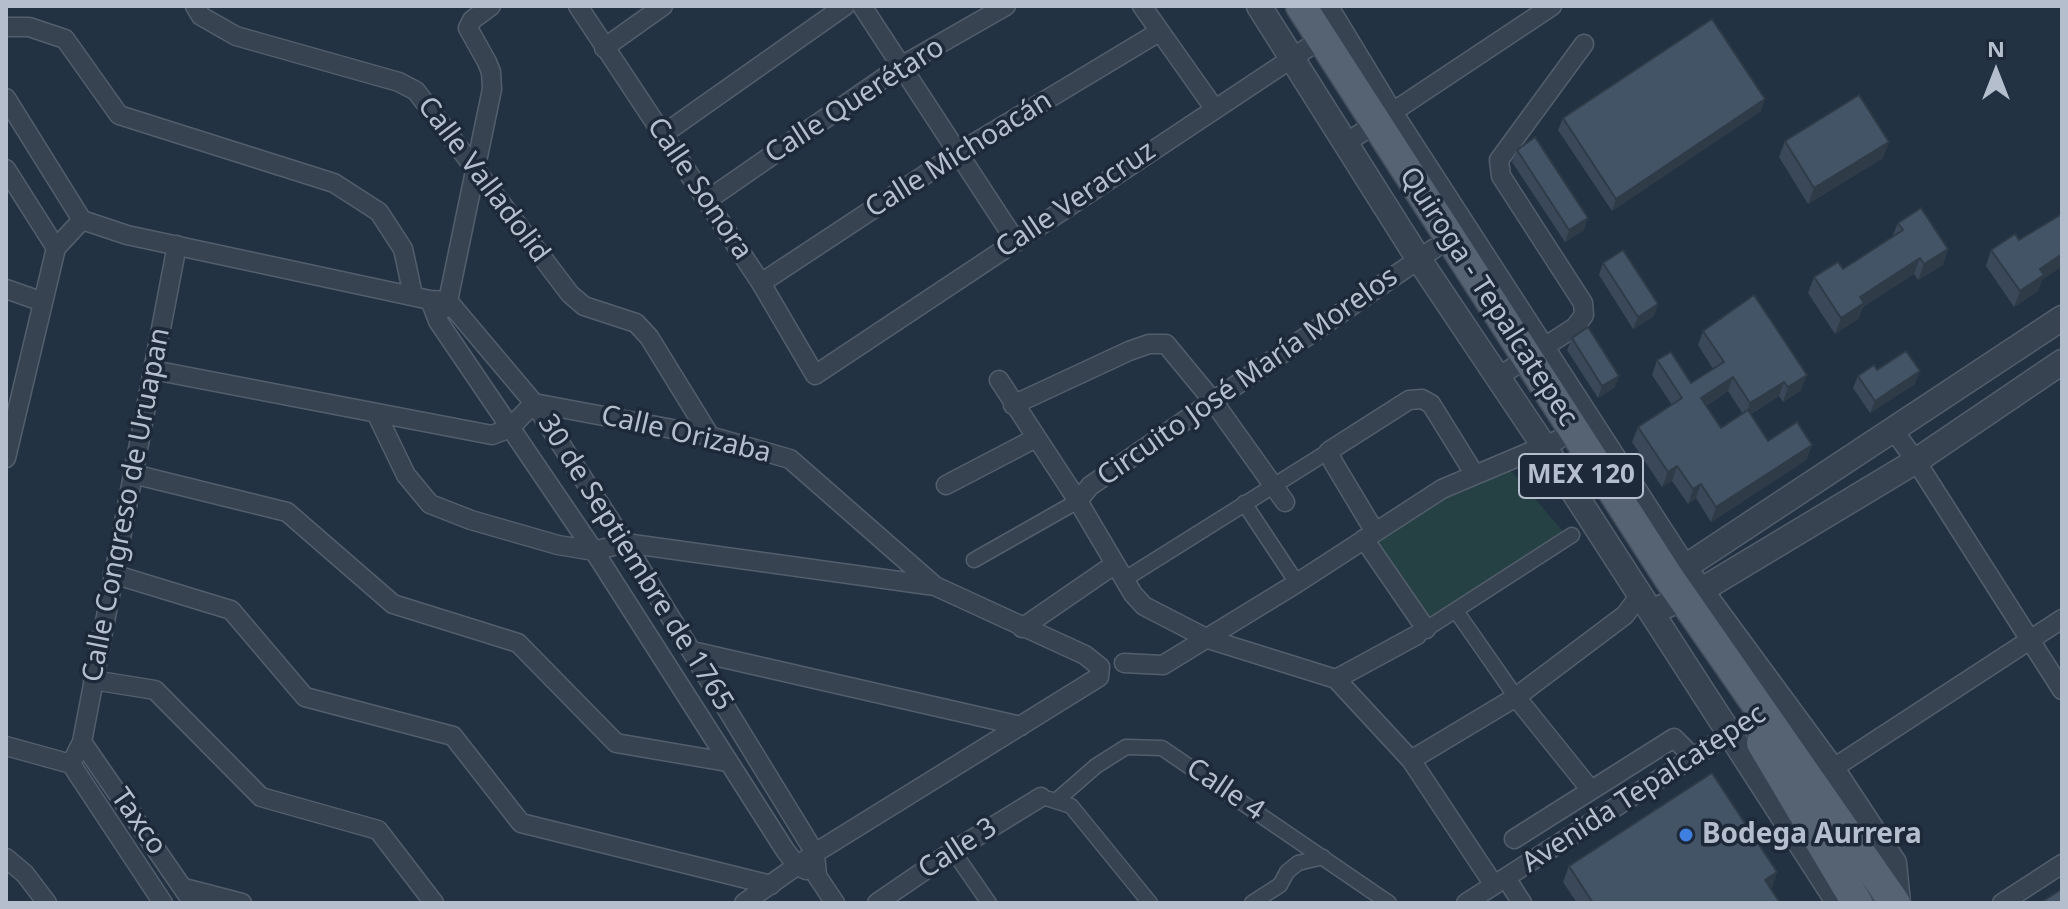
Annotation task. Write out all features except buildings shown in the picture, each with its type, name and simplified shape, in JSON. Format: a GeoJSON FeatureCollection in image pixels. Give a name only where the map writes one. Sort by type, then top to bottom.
{"type":"FeatureCollection","features":[{"type":"Feature","properties":{"kind":"main road","name":"Quiroga - Tepalcatepec"},"geometry":{"type":"LineString","coordinates":[[1284,6],[1315,42],[1669,592],[1756,717],[1897,903]]}},
{"type":"Feature","properties":{"kind":"main road","name":"Quiroga - Tepalcatepec"},"geometry":{"type":"LineString","coordinates":[[1301,6],[1315,42]]}},
{"type":"Feature","properties":{"kind":"main road","name":"Quiroga - Tepalcatepec"},"geometry":{"type":"LineString","coordinates":[[1369,128],[1426,253],[1520,363],[1551,443],[1669,592]]}},
{"type":"Feature","properties":{"kind":"main road","name":"Quiroga - Tepalcatepec"},"geometry":{"type":"LineString","coordinates":[[1756,717],[1857,903]]}},
{"type":"Feature","properties":{"kind":"street","name":"Calle Valladolid"},"geometry":{"type":"LineString","coordinates":[[195,6],[201,16],[236,36],[399,82],[416,91],[570,294],[584,306],[636,323],[649,337],[710,436]]}},
{"type":"Feature","properties":{"kind":"street"},"geometry":{"type":"LineString","coordinates":[[431,299],[476,170],[492,89],[491,72],[468,28],[472,20],[491,6]]}},
{"type":"Feature","properties":{"kind":"street","name":"Calle Sonora"},"geometry":{"type":"LineString","coordinates":[[578,6],[761,283],[815,375]]}},
{"type":"Feature","properties":{"kind":"street"},"geometry":{"type":"LineString","coordinates":[[604,48],[663,6]]}},
{"type":"Feature","properties":{"kind":"street"},"geometry":{"type":"LineString","coordinates":[[662,135],[845,6]]}},
{"type":"Feature","properties":{"kind":"street"},"geometry":{"type":"LineString","coordinates":[[862,6],[1015,240]]}},
{"type":"Feature","properties":{"kind":"street","name":"Calle Querétaro"},"geometry":{"type":"LineString","coordinates":[[706,201],[901,66],[1006,6]]}},
{"type":"Feature","properties":{"kind":"street"},"geometry":{"type":"LineString","coordinates":[[1142,6],[1214,108]]}},
{"type":"Feature","properties":{"kind":"street"},"geometry":{"type":"LineString","coordinates":[[1259,6],[1315,42],[1325,6]]}},
{"type":"Feature","properties":{"kind":"street"},"geometry":{"type":"LineString","coordinates":[[1369,128],[1552,6]]}},
{"type":"Feature","properties":{"kind":"street"},"geometry":{"type":"LineString","coordinates":[[6,27],[29,27],[65,39],[119,115],[334,183],[379,212],[431,299]]}},
{"type":"Feature","properties":{"kind":"street","name":"Calle Michoacán"},"geometry":{"type":"LineString","coordinates":[[761,283],[958,153],[1159,32]]}},
{"type":"Feature","properties":{"kind":"street","name":"Calle Veracruz"},"geometry":{"type":"LineString","coordinates":[[815,375],[1315,42]]}},
{"type":"Feature","properties":{"kind":"street"},"geometry":{"type":"LineString","coordinates":[[1520,363],[1575,327],[1584,315],[1583,303],[1501,176],[1499,160],[1584,44]]}},
{"type":"Feature","properties":{"kind":"street"},"geometry":{"type":"LineString","coordinates":[[6,98],[82,220],[127,235],[431,299]]}},
{"type":"Feature","properties":{"kind":"street"},"geometry":{"type":"LineString","coordinates":[[6,169],[56,248]]}},
{"type":"Feature","properties":{"kind":"street"},"geometry":{"type":"LineString","coordinates":[[6,458],[13,400],[56,248],[82,220]]}},
{"type":"Feature","properties":{"kind":"street","name":"Calle Congreso de Uruapan"},"geometry":{"type":"LineString","coordinates":[[71,764],[82,742],[177,245]]}},
{"type":"Feature","properties":{"kind":"street","name":"Circuito José María Morelos"},"geometry":{"type":"LineString","coordinates":[[1426,253],[1090,486],[1078,501],[1144,606],[1208,639],[1336,679],[1411,760],[1500,882],[1522,903]]}},
{"type":"Feature","properties":{"kind":"street"},"geometry":{"type":"LineString","coordinates":[[6,289],[43,302]]}},
{"type":"Feature","properties":{"kind":"street","name":"30 de Septiembre de 1765"},"geometry":{"type":"LineString","coordinates":[[431,299],[438,321],[594,551],[727,762],[797,866]]}},
{"type":"Feature","properties":{"kind":"street","name":"30 de Septiembre de 1765"},"geometry":{"type":"LineString","coordinates":[[431,299],[534,403],[625,543],[815,853]]}},
{"type":"Feature","properties":{"kind":"street"},"geometry":{"type":"LineString","coordinates":[[1669,592],[1894,431],[2062,318]]}},
{"type":"Feature","properties":{"kind":"street"},"geometry":{"type":"LineString","coordinates":[[1013,405],[1129,351],[1149,344],[1166,344],[1213,401],[1285,502]]}},
{"type":"Feature","properties":{"kind":"street"},"geometry":{"type":"LineString","coordinates":[[1411,760],[1516,697],[1625,615],[1916,461],[2062,362]]}},
{"type":"Feature","properties":{"kind":"street"},"geometry":{"type":"LineString","coordinates":[[153,370],[492,435],[510,428],[534,403]]}},
{"type":"Feature","properties":{"kind":"street"},"geometry":{"type":"LineString","coordinates":[[974,560],[1078,501],[999,380]]}},
{"type":"Feature","properties":{"kind":"street"},"geometry":{"type":"LineString","coordinates":[[1022,628],[1244,503],[1409,400],[1422,399],[1431,404],[1475,475]]}},
{"type":"Feature","properties":{"kind":"street","name":"Calle Orizaba"},"geometry":{"type":"LineString","coordinates":[[534,403],[710,436],[790,459],[935,586]]}},
{"type":"Feature","properties":{"kind":"street"},"geometry":{"type":"LineString","coordinates":[[377,415],[406,475],[430,504],[471,520],[558,545],[594,551],[625,543],[935,586],[1085,655],[1100,667],[1099,677],[815,853],[744,903]]}},
{"type":"Feature","properties":{"kind":"street"},"geometry":{"type":"LineString","coordinates":[[1894,431],[2062,690]]}},
{"type":"Feature","properties":{"kind":"street"},"geometry":{"type":"LineString","coordinates":[[946,485],[1036,438]]}},
{"type":"Feature","properties":{"kind":"street"},"geometry":{"type":"LineString","coordinates":[[1124,663],[1163,665],[1442,489],[1551,443]]}},
{"type":"Feature","properties":{"kind":"street"},"geometry":{"type":"LineString","coordinates":[[1329,451],[1369,536],[1421,632]]}},
{"type":"Feature","properties":{"kind":"street"},"geometry":{"type":"LineString","coordinates":[[133,474],[287,512],[393,604],[518,643],[616,743],[727,762]]}},
{"type":"Feature","properties":{"kind":"street"},"geometry":{"type":"LineString","coordinates":[[1244,503],[1297,583]]}},
{"type":"Feature","properties":{"kind":"street"},"geometry":{"type":"LineString","coordinates":[[1336,679],[1456,611],[1572,535]]}},
{"type":"Feature","properties":{"kind":"street"},"geometry":{"type":"LineString","coordinates":[[113,574],[231,610],[305,697],[453,736],[521,823],[771,885]]}},
{"type":"Feature","properties":{"kind":"street"},"geometry":{"type":"LineString","coordinates":[[1456,611],[1516,697],[1590,789]]}},
{"type":"Feature","properties":{"kind":"street"},"geometry":{"type":"LineString","coordinates":[[1832,769],[2062,619]]}},
{"type":"Feature","properties":{"kind":"street"},"geometry":{"type":"LineString","coordinates":[[692,651],[1021,726]]}},
{"type":"Feature","properties":{"kind":"street"},"geometry":{"type":"LineString","coordinates":[[93,680],[155,690],[261,797],[378,830],[434,903]]}},
{"type":"Feature","properties":{"kind":"street"},"geometry":{"type":"LineString","coordinates":[[1756,717],[1832,769],[1894,863],[1897,903]]}},
{"type":"Feature","properties":{"kind":"street"},"geometry":{"type":"LineString","coordinates":[[1756,717],[1839,903]]}},
{"type":"Feature","properties":{"kind":"street","name":"Avenida Tepalcatepec"},"geometry":{"type":"LineString","coordinates":[[1466,903],[1756,717]]}},
{"type":"Feature","properties":{"kind":"street"},"geometry":{"type":"LineString","coordinates":[[1514,839],[1674,738],[1692,756]]}},
{"type":"Feature","properties":{"kind":"street","name":"Taxco"},"geometry":{"type":"LineString","coordinates":[[82,742],[188,896]]}},
{"type":"Feature","properties":{"kind":"street","name":"Calle 4"},"geometry":{"type":"LineString","coordinates":[[1049,799],[1126,747],[1145,745],[1162,748],[1389,903]]}},
{"type":"Feature","properties":{"kind":"street"},"geometry":{"type":"LineString","coordinates":[[6,746],[71,764]]}},
{"type":"Feature","properties":{"kind":"street","name":"Taxco"},"geometry":{"type":"LineString","coordinates":[[71,764],[163,903]]}},
{"type":"Feature","properties":{"kind":"street"},"geometry":{"type":"LineString","coordinates":[[1049,799],[1071,806],[1150,903]]}},
{"type":"Feature","properties":{"kind":"street","name":"Calle 3"},"geometry":{"type":"LineString","coordinates":[[877,903],[953,851],[1049,799]]}},
{"type":"Feature","properties":{"kind":"street"},"geometry":{"type":"LineString","coordinates":[[953,851],[989,903]]}},
{"type":"Feature","properties":{"kind":"street"},"geometry":{"type":"LineString","coordinates":[[815,853],[817,876],[835,903]]}},
{"type":"Feature","properties":{"kind":"street"},"geometry":{"type":"LineString","coordinates":[[1252,903],[1280,885],[1287,872],[1298,863],[1323,857]]}},
{"type":"Feature","properties":{"kind":"street"},"geometry":{"type":"LineString","coordinates":[[6,858],[25,874],[47,903]]}},
{"type":"Feature","properties":{"kind":"street"},"geometry":{"type":"LineString","coordinates":[[2002,903],[2062,864]]}},
{"type":"Feature","properties":{"kind":"street"},"geometry":{"type":"LineString","coordinates":[[797,866],[817,876]]}},
{"type":"Feature","properties":{"kind":"street"},"geometry":{"type":"LineString","coordinates":[[188,896],[242,903]]}},
{"type":"Feature","properties":{"kind":"green space"},"geometry":{"type":"Polygon","coordinates":[[[1505,464],[1567,536],[1427,627],[1366,539],[1505,464]]]}},
{"type":"Feature","properties":{"kind":"place","name":"Bodega Aurrera"},"geometry":{"type":"Point","coordinates":[1686,835]}}]}
